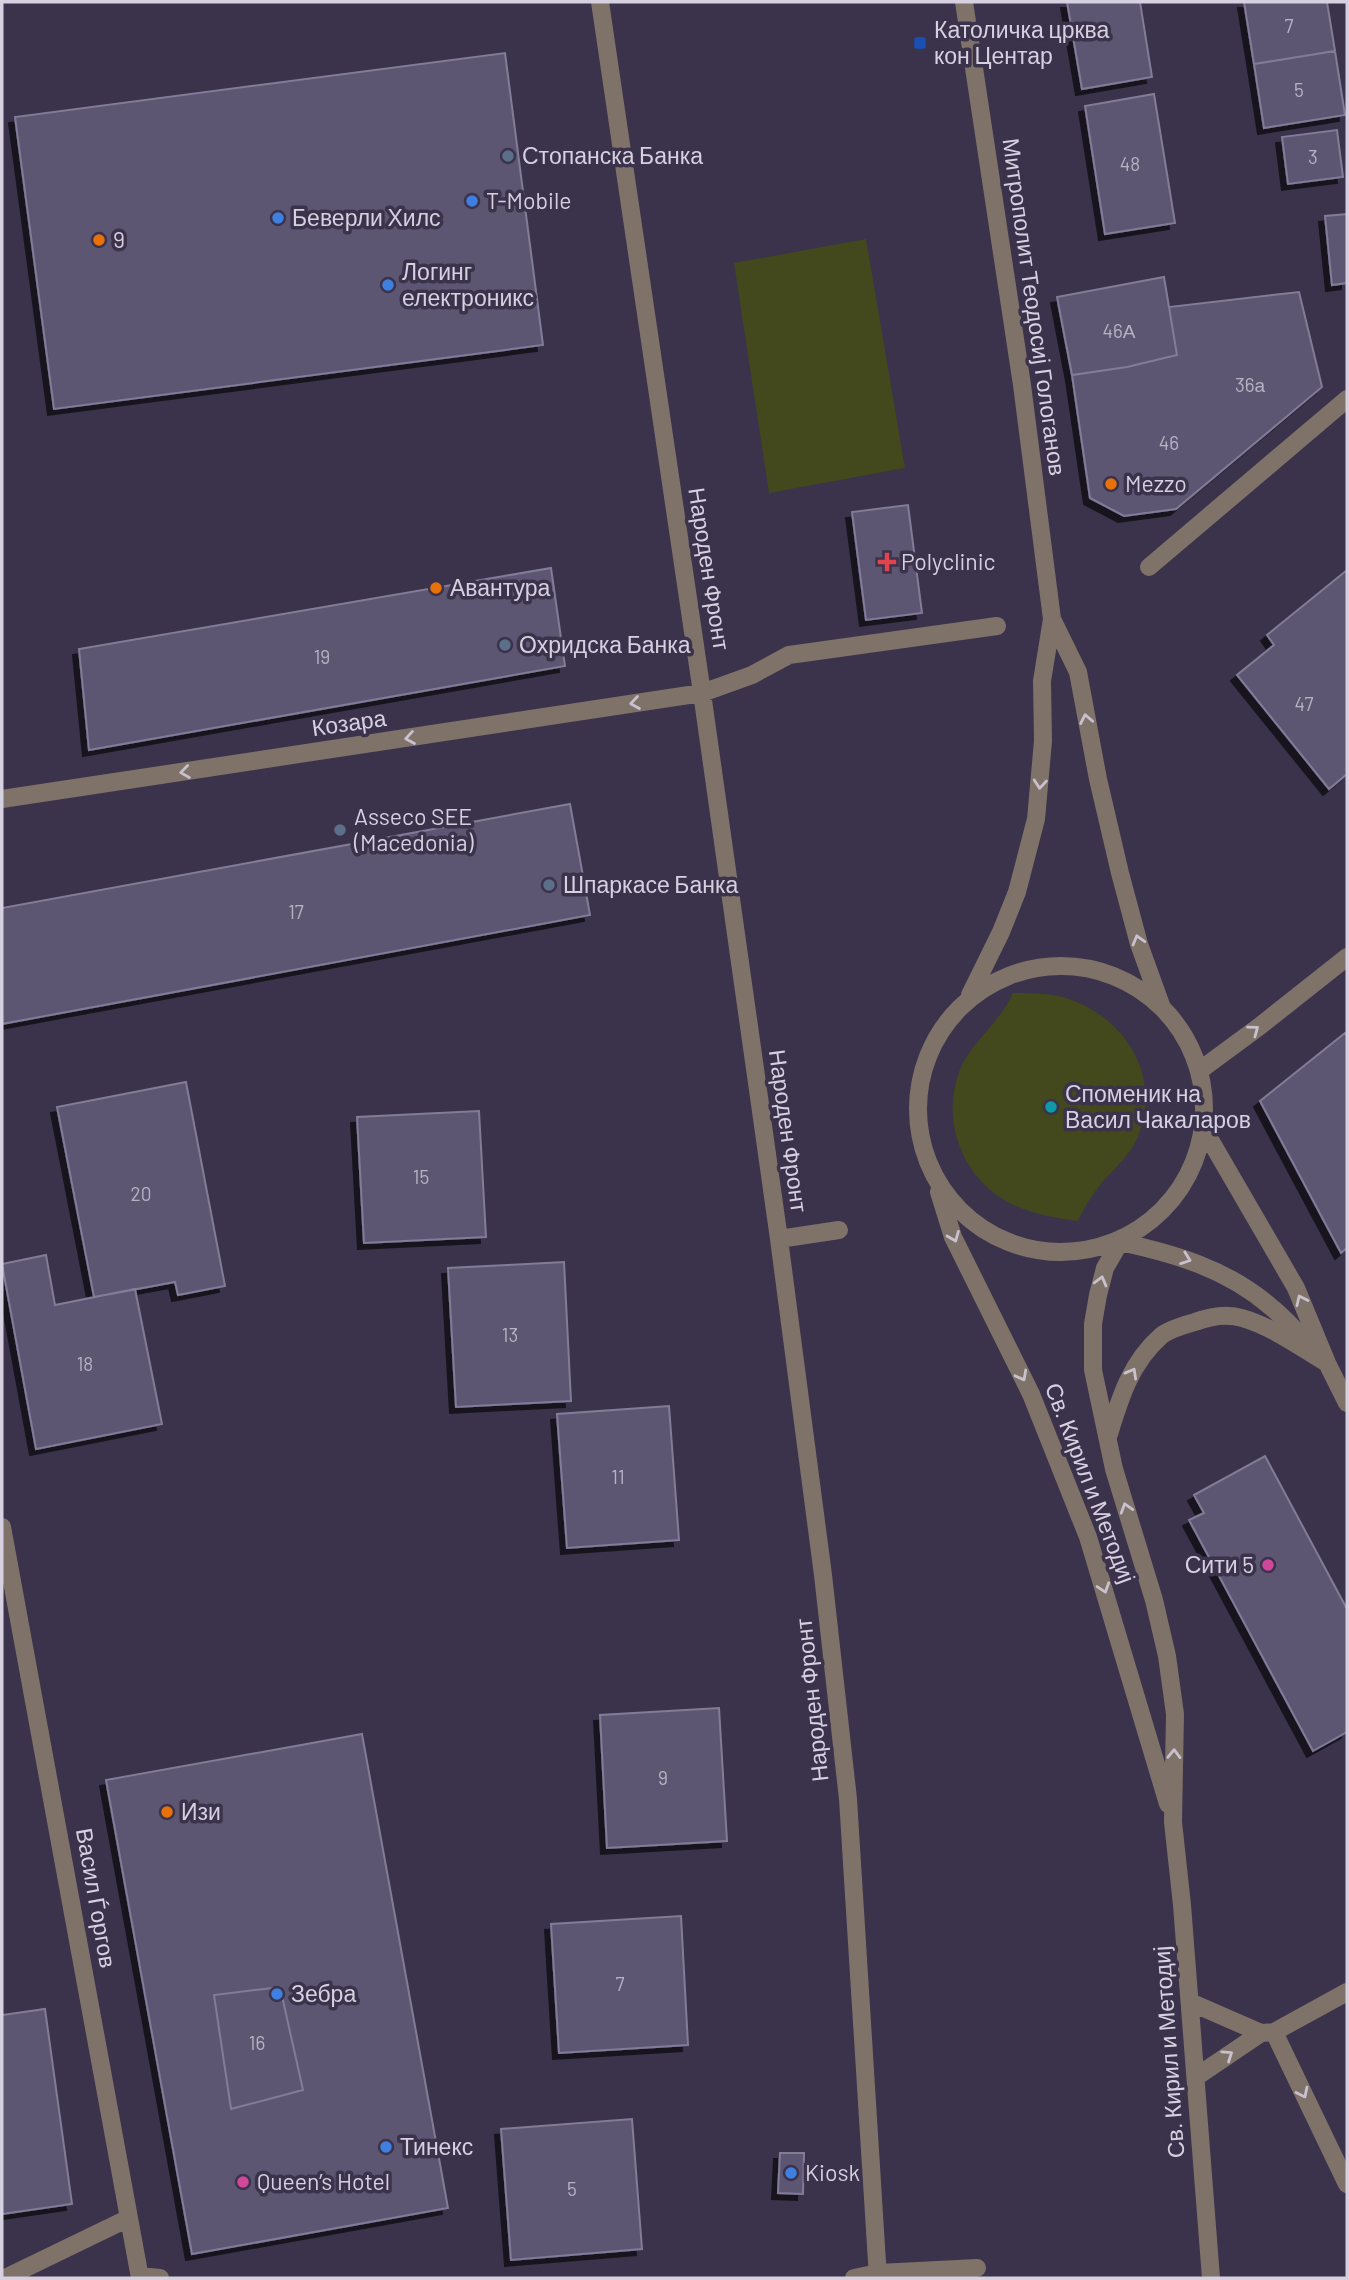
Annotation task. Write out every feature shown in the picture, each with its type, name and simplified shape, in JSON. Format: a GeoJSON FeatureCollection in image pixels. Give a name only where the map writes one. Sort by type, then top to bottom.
{"type":"FeatureCollection","features":[{"type":"Feature","properties":{"kind":"street","name":"Народен Фронт"},"geometry":{"type":"LineString","coordinates":[[600,2],[702,693],[779,1238],[823,1575],[848,1799],[878,2276]]}},
{"type":"Feature","properties":{"kind":"street","name":"Митрополит Теодосиј Гологанов"},"geometry":{"type":"LineString","coordinates":[[964,2],[1022,385],[1052,619],[1042,681],[1043,741],[1037,819],[1017,892],[970,995]]}},
{"type":"Feature","properties":{"kind":"street"},"geometry":{"type":"LineString","coordinates":[[1149,567],[1347,399]]}},
{"type":"Feature","properties":{"kind":"street","name":"Митрополит Теодосиј Гологанов"},"geometry":{"type":"LineString","coordinates":[[1052,619],[1077,672],[1120,873],[1139,944],[1161,1005]]}},
{"type":"Feature","properties":{"kind":"street","name":"Козара"},"geometry":{"type":"LineString","coordinates":[[2,799],[702,693],[752,675],[789,655],[997,626]]}},
{"type":"Feature","properties":{"kind":"street"},"geometry":{"type":"LineString","coordinates":[[1199,1071],[1347,957]]}},
{"type":"Feature","properties":{"kind":"street"},"geometry":{"type":"LineString","coordinates":[[932,1172],[956,1207],[988,1233],[1027,1248],[1081,1251],[1120,1242],[1153,1218],[1177,1192],[1194,1161],[1202,1126],[1203,1098],[1199,1071],[1184,1035],[1161,1005],[1126,981],[1088,967],[1046,965],[1006,975],[970,995]]}},
{"type":"Feature","properties":{"kind":"street","name":"Св. Кирил и Методиј"},"geometry":{"type":"LineString","coordinates":[[970,995],[938,1032],[920,1077],[918,1126],[953,1237],[1031,1394],[1088,1537],[1173,1822]]}},
{"type":"Feature","properties":{"kind":"street"},"geometry":{"type":"LineString","coordinates":[[1202,1126],[1296,1289],[1347,1403]]}},
{"type":"Feature","properties":{"kind":"street"},"geometry":{"type":"LineString","coordinates":[[779,1238],[839,1230]]}},
{"type":"Feature","properties":{"kind":"street"},"geometry":{"type":"LineString","coordinates":[[1120,1242],[1192,1260],[1225,1275],[1272,1308],[1327,1363]]}},
{"type":"Feature","properties":{"kind":"street","name":"Св. Кирил и Методиј"},"geometry":{"type":"LineString","coordinates":[[1120,1242],[1105,1268],[1093,1324],[1093,1370],[1114,1469],[1154,1600],[1167,1656],[1175,1714],[1173,1822],[1211,2278]]}},
{"type":"Feature","properties":{"kind":"street"},"geometry":{"type":"LineString","coordinates":[[1108,1437],[1124,1388],[1137,1364],[1162,1334],[1193,1322],[1217,1315],[1240,1317],[1268,1328],[1327,1363]]}},
{"type":"Feature","properties":{"kind":"street","name":"Васил Ѓоргов"},"geometry":{"type":"LineString","coordinates":[[2,1527],[140,2277]]}},
{"type":"Feature","properties":{"kind":"street"},"geometry":{"type":"LineString","coordinates":[[1196,2077],[1267,2032],[1347,1992]]}},
{"type":"Feature","properties":{"kind":"street"},"geometry":{"type":"LineString","coordinates":[[1190,2002],[1267,2032],[1347,2184]]}},
{"type":"Feature","properties":{"kind":"street"},"geometry":{"type":"LineString","coordinates":[[5,2278],[129,2218]]}},
{"type":"Feature","properties":{"kind":"street"},"geometry":{"type":"LineString","coordinates":[[854,2278],[977,2268]]}},
{"type":"Feature","properties":{"kind":"street"},"geometry":{"type":"LineString","coordinates":[[140,2277],[160,2278]]}},
{"type":"Feature","properties":{"kind":"green space"},"geometry":{"type":"Polygon","coordinates":[[[866,239],[905,468],[769,493],[734,263],[866,239]]]}},
{"type":"Feature","properties":{"kind":"green space"},"geometry":{"type":"Polygon","coordinates":[[[1013,993],[1058,996],[1093,1010],[1111,1023],[1126,1039],[1143,1078],[1146,1099],[1143,1121],[1135,1143],[1126,1157],[1103,1181],[1078,1221],[1031,1212],[998,1196],[971,1168],[955,1131],[954,1092],[959,1072],[1013,993]]]}},
{"type":"Feature","properties":{"kind":"building"},"geometry":{"type":"Polygon","coordinates":[[[1067,2],[1140,2],[1152,77],[1082,89],[1067,2]]]}},
{"type":"Feature","properties":{"kind":"building"},"geometry":{"type":"Polygon","coordinates":[[[1244,2],[1327,2],[1335,51],[1254,64],[1244,2]]]}},
{"type":"Feature","properties":{"kind":"building"},"geometry":{"type":"Polygon","coordinates":[[[1335,51],[1345,115],[1264,128],[1254,64],[1335,51]]]}},
{"type":"Feature","properties":{"kind":"building","name":"Беверли Хилс"},"geometry":{"type":"Polygon","coordinates":[[[505,53],[543,345],[54,409],[15,117],[505,53]]]}},
{"type":"Feature","properties":{"kind":"building"},"geometry":{"type":"Polygon","coordinates":[[[1154,94],[1175,223],[1105,234],[1085,106],[1154,94]]]}},
{"type":"Feature","properties":{"kind":"building"},"geometry":{"type":"Polygon","coordinates":[[[1337,130],[1343,177],[1288,184],[1282,137],[1337,130]]]}},
{"type":"Feature","properties":{"kind":"building"},"geometry":{"type":"Polygon","coordinates":[[[1347,214],[1347,283],[1332,285],[1325,216],[1347,214]]]}},
{"type":"Feature","properties":{"kind":"building"},"geometry":{"type":"Polygon","coordinates":[[[1164,277],[1177,355],[1127,367],[1072,375],[1057,297],[1164,277]]]}},
{"type":"Feature","properties":{"kind":"building"},"geometry":{"type":"Polygon","coordinates":[[[1299,292],[1322,387],[1176,509],[1124,516],[1090,498],[1072,375],[1127,367],[1177,355],[1169,307],[1299,292]]]}},
{"type":"Feature","properties":{"kind":"building","name":"Polyclinic"},"geometry":{"type":"Polygon","coordinates":[[[908,505],[922,613],[866,620],[852,512],[908,505]]]}},
{"type":"Feature","properties":{"kind":"building"},"geometry":{"type":"Polygon","coordinates":[[[551,568],[565,666],[89,750],[79,649],[551,568]]]}},
{"type":"Feature","properties":{"kind":"building"},"geometry":{"type":"Polygon","coordinates":[[[1347,570],[1347,774],[1329,789],[1237,675],[1274,645],[1267,635],[1347,570]]]}},
{"type":"Feature","properties":{"kind":"building"},"geometry":{"type":"Polygon","coordinates":[[[570,804],[590,915],[2,1024],[2,908],[570,804]]]}},
{"type":"Feature","properties":{"kind":"building"},"geometry":{"type":"Polygon","coordinates":[[[1345,1033],[1347,1248],[1341,1253],[1260,1101],[1345,1033]]]}},
{"type":"Feature","properties":{"kind":"building"},"geometry":{"type":"Polygon","coordinates":[[[186,1082],[225,1286],[178,1295],[175,1282],[94,1297],[57,1107],[186,1082]]]}},
{"type":"Feature","properties":{"kind":"building"},"geometry":{"type":"Polygon","coordinates":[[[479,1111],[486,1237],[364,1243],[357,1117],[479,1111]]]}},
{"type":"Feature","properties":{"kind":"building"},"geometry":{"type":"Polygon","coordinates":[[[46,1255],[55,1305],[135,1289],[162,1424],[36,1449],[2,1264],[46,1255]]]}},
{"type":"Feature","properties":{"kind":"building"},"geometry":{"type":"Polygon","coordinates":[[[564,1262],[571,1401],[456,1407],[448,1268],[564,1262]]]}},
{"type":"Feature","properties":{"kind":"building"},"geometry":{"type":"Polygon","coordinates":[[[669,1406],[679,1540],[567,1548],[557,1414],[669,1406]]]}},
{"type":"Feature","properties":{"kind":"building","name":"Сити 5"},"geometry":{"type":"Polygon","coordinates":[[[1265,1456],[1347,1609],[1347,1732],[1313,1751],[1189,1520],[1204,1513],[1194,1495],[1265,1456]]]}},
{"type":"Feature","properties":{"kind":"building"},"geometry":{"type":"Polygon","coordinates":[[[719,1708],[727,1841],[607,1848],[600,1715],[719,1708]]]}},
{"type":"Feature","properties":{"kind":"building","name":"Зебра"},"geometry":{"type":"Polygon","coordinates":[[[362,1734],[448,2208],[192,2254],[106,1780],[362,1734]]]}},
{"type":"Feature","properties":{"kind":"building"},"geometry":{"type":"Polygon","coordinates":[[[681,1916],[688,2045],[559,2053],[551,1924],[681,1916]]]}},
{"type":"Feature","properties":{"kind":"building"},"geometry":{"type":"Polygon","coordinates":[[[280,1987],[303,2090],[231,2109],[214,1995],[280,1987]]]}},
{"type":"Feature","properties":{"kind":"building"},"geometry":{"type":"Polygon","coordinates":[[[45,2009],[72,2204],[2,2214],[2,2015],[45,2009]]]}},
{"type":"Feature","properties":{"kind":"building"},"geometry":{"type":"Polygon","coordinates":[[[632,2119],[642,2249],[511,2260],[501,2129],[632,2119]]]}},
{"type":"Feature","properties":{"kind":"building","name":"Kiosk"},"geometry":{"type":"Polygon","coordinates":[[[780,2153],[804,2153],[803,2194],[778,2193],[780,2153]]]}},
{"type":"Feature","properties":{"kind":"place","name":"Католичка црква кон Центар"},"geometry":{"type":"Point","coordinates":[920,43]}},
{"type":"Feature","properties":{"kind":"place","name":"Стопанска Банка"},"geometry":{"type":"Point","coordinates":[508,156]}},
{"type":"Feature","properties":{"kind":"place","name":"T-Mobile"},"geometry":{"type":"Point","coordinates":[472,201]}},
{"type":"Feature","properties":{"kind":"place","name":"Беверли Хилс"},"geometry":{"type":"Point","coordinates":[278,218]}},
{"type":"Feature","properties":{"kind":"place","name":"9"},"geometry":{"type":"Point","coordinates":[99,240]}},
{"type":"Feature","properties":{"kind":"place","name":"Логинг електроникс"},"geometry":{"type":"Point","coordinates":[388,285]}},
{"type":"Feature","properties":{"kind":"place","name":"Mezzo"},"geometry":{"type":"Point","coordinates":[1111,484]}},
{"type":"Feature","properties":{"kind":"place","name":"Polyclinic"},"geometry":{"type":"Point","coordinates":[887,562]}},
{"type":"Feature","properties":{"kind":"place","name":"Авантура"},"geometry":{"type":"Point","coordinates":[436,588]}},
{"type":"Feature","properties":{"kind":"place","name":"Охридска Банка"},"geometry":{"type":"Point","coordinates":[505,645]}},
{"type":"Feature","properties":{"kind":"place","name":"Asseco SEE (Macedonia)"},"geometry":{"type":"Point","coordinates":[340,830]}},
{"type":"Feature","properties":{"kind":"place","name":"Шпаркасе Банка"},"geometry":{"type":"Point","coordinates":[549,885]}},
{"type":"Feature","properties":{"kind":"place","name":"Споменик на Васил Чакаларов"},"geometry":{"type":"Point","coordinates":[1051,1107]}},
{"type":"Feature","properties":{"kind":"place","name":"Сити 5"},"geometry":{"type":"Point","coordinates":[1268,1565]}},
{"type":"Feature","properties":{"kind":"place","name":"Изи"},"geometry":{"type":"Point","coordinates":[167,1812]}},
{"type":"Feature","properties":{"kind":"place","name":"Зебра"},"geometry":{"type":"Point","coordinates":[277,1994]}},
{"type":"Feature","properties":{"kind":"place","name":"Тинекс"},"geometry":{"type":"Point","coordinates":[386,2147]}},
{"type":"Feature","properties":{"kind":"place","name":"Kiosk"},"geometry":{"type":"Point","coordinates":[791,2173]}},
{"type":"Feature","properties":{"kind":"place","name":"Queen’s Hotel"},"geometry":{"type":"Point","coordinates":[243,2182]}}]}
